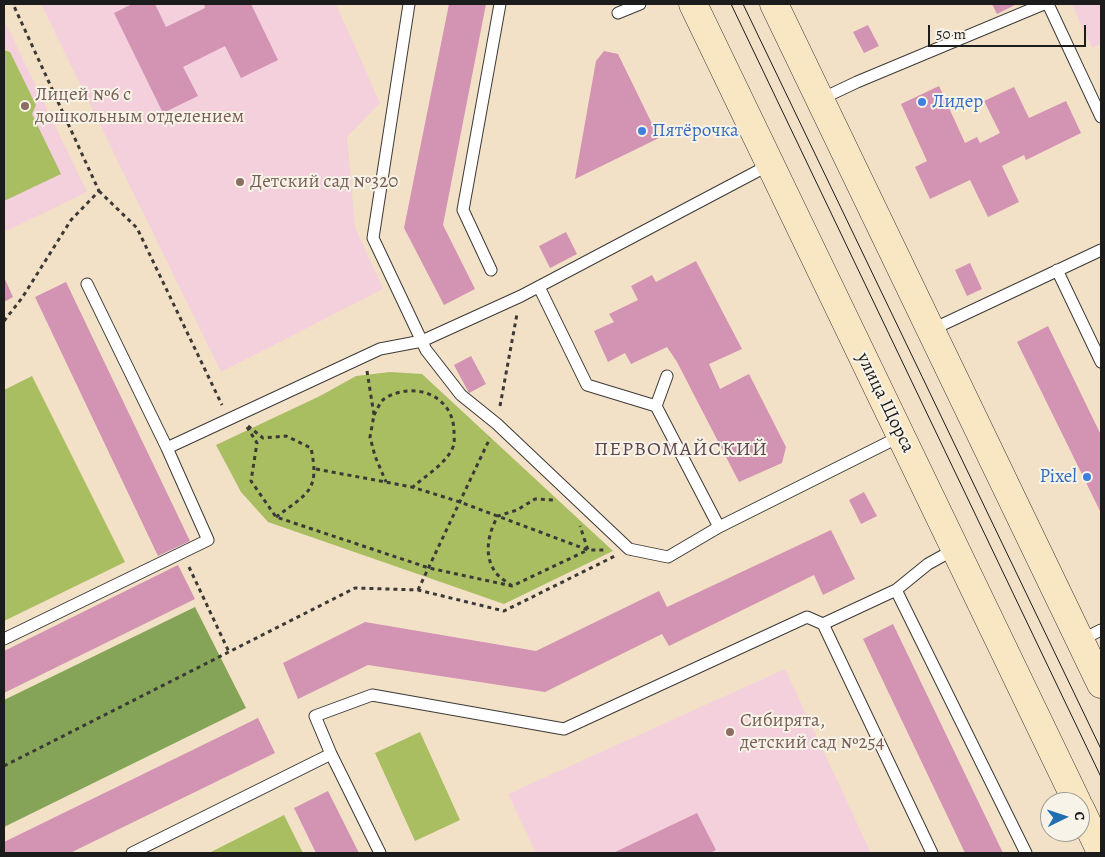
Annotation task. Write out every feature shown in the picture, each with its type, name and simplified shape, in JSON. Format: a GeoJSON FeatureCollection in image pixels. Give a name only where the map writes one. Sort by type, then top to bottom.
{"type":"FeatureCollection","features":[{"type":"Feature","properties":{"kind":"main road","name":"улица Щорса"},"geometry":{"type":"LineString","coordinates":[[693,4],[1072,792]]}},
{"type":"Feature","properties":{"kind":"main road"},"geometry":{"type":"LineString","coordinates":[[774,4],[931,330],[1091,635],[1101,684]]}},
{"type":"Feature","properties":{"kind":"main road"},"geometry":{"type":"LineString","coordinates":[[1090,829],[1101,852]]}},
{"type":"Feature","properties":{"kind":"lane"},"geometry":{"type":"LineString","coordinates":[[409,4],[373,238],[426,350],[461,395],[497,424],[629,549],[668,557],[719,527],[901,436]]}},
{"type":"Feature","properties":{"kind":"lane"},"geometry":{"type":"LineString","coordinates":[[491,270],[463,210],[500,4]]}},
{"type":"Feature","properties":{"kind":"lane"},"geometry":{"type":"LineString","coordinates":[[618,14],[640,4]]}},
{"type":"Feature","properties":{"kind":"lane"},"geometry":{"type":"LineString","coordinates":[[819,100],[856,82],[1044,4]]}},
{"type":"Feature","properties":{"kind":"lane"},"geometry":{"type":"LineString","coordinates":[[1048,4],[1101,117]]}},
{"type":"Feature","properties":{"kind":"lane"},"geometry":{"type":"LineString","coordinates":[[167,448],[380,349],[422,341],[521,296],[771,164]]}},
{"type":"Feature","properties":{"kind":"lane"},"geometry":{"type":"LineString","coordinates":[[931,330],[1101,250]]}},
{"type":"Feature","properties":{"kind":"lane"},"geometry":{"type":"LineString","coordinates":[[1057,270],[1101,362]]}},
{"type":"Feature","properties":{"kind":"lane"},"geometry":{"type":"LineString","coordinates":[[4,639],[208,540],[167,448],[87,284]]}},
{"type":"Feature","properties":{"kind":"lane"},"geometry":{"type":"LineString","coordinates":[[539,287],[587,385],[656,406],[719,527]]}},
{"type":"Feature","properties":{"kind":"lane"},"geometry":{"type":"LineString","coordinates":[[656,406],[667,376]]}},
{"type":"Feature","properties":{"kind":"lane"},"geometry":{"type":"LineString","coordinates":[[824,624],[896,590],[928,564],[954,549]]}},
{"type":"Feature","properties":{"kind":"lane"},"geometry":{"type":"LineString","coordinates":[[896,590],[1026,853]]}},
{"type":"Feature","properties":{"kind":"lane"},"geometry":{"type":"LineString","coordinates":[[380,853],[315,716],[372,695],[564,729],[807,617],[824,624],[932,853]]}},
{"type":"Feature","properties":{"kind":"lane"},"geometry":{"type":"LineString","coordinates":[[132,853],[332,754]]}},
{"type":"Feature","properties":{"kind":"path"},"geometry":{"type":"LineString","coordinates":[[13,4],[99,191],[137,228],[229,420]]}},
{"type":"Feature","properties":{"kind":"path"},"geometry":{"type":"LineString","coordinates":[[4,321],[22,298],[71,220],[99,191]]}},
{"type":"Feature","properties":{"kind":"path"},"geometry":{"type":"LineString","coordinates":[[418,590],[497,424],[521,296]]}},
{"type":"Feature","properties":{"kind":"path"},"geometry":{"type":"LineString","coordinates":[[365,366],[370,377],[374,415],[370,437],[375,456],[386,482]]}},
{"type":"Feature","properties":{"kind":"path"},"geometry":{"type":"LineString","coordinates":[[374,415],[383,400],[399,392],[416,390],[436,396],[447,408],[454,425],[454,445],[446,459],[412,487]]}},
{"type":"Feature","properties":{"kind":"path"},"geometry":{"type":"LineString","coordinates":[[276,517],[312,488],[316,469],[311,448],[286,436],[263,438],[246,424],[257,443],[251,481],[276,517],[429,568],[512,586],[588,550]]}},
{"type":"Feature","properties":{"kind":"path"},"geometry":{"type":"LineString","coordinates":[[316,469],[412,487],[460,502],[588,550],[629,549]]}},
{"type":"Feature","properties":{"kind":"path"},"geometry":{"type":"LineString","coordinates":[[512,586],[496,573],[488,554],[490,530],[498,516],[518,510],[535,499],[555,500],[561,505]]}},
{"type":"Feature","properties":{"kind":"path"},"geometry":{"type":"LineString","coordinates":[[579,522],[588,550]]}},
{"type":"Feature","properties":{"kind":"path"},"geometry":{"type":"LineString","coordinates":[[4,766],[355,588],[418,590],[504,611],[629,549]]}},
{"type":"Feature","properties":{"kind":"path"},"geometry":{"type":"LineString","coordinates":[[182,553],[229,652]]}},
{"type":"Feature","properties":{"kind":"shaded area","name":"Детский сад №320"},"geometry":{"type":"Polygon","coordinates":[[[41,4],[336,4],[380,103],[347,137],[355,227],[383,289],[221,372],[41,4]]]}},
{"type":"Feature","properties":{"kind":"shaded area"},"geometry":{"type":"Polygon","coordinates":[[[1072,4],[1101,4],[1101,43],[1092,48],[1072,4]]]}},
{"type":"Feature","properties":{"kind":"shaded area","name":"Лицей №6 с дошкольным отделением"},"geometry":{"type":"Polygon","coordinates":[[[4,20],[87,192],[4,232],[4,20]]]}},
{"type":"Feature","properties":{"kind":"shaded area","name":"Сибирята, детский сад №254"},"geometry":{"type":"Polygon","coordinates":[[[785,669],[871,853],[536,853],[508,794],[785,669]]]}},
{"type":"Feature","properties":{"kind":"green space"},"geometry":{"type":"Polygon","coordinates":[[[4,50],[10,52],[36,105],[32,114],[61,174],[4,201],[4,50]]]}},
{"type":"Feature","properties":{"kind":"green space"},"geometry":{"type":"Polygon","coordinates":[[[390,372],[422,374],[613,551],[504,604],[268,522],[241,492],[216,445],[320,396],[356,376],[390,372]]]}},
{"type":"Feature","properties":{"kind":"green space"},"geometry":{"type":"Polygon","coordinates":[[[32,376],[125,562],[4,621],[4,390],[32,376]]]}},
{"type":"Feature","properties":{"kind":"green space"},"geometry":{"type":"Polygon","coordinates":[[[195,607],[246,708],[4,827],[4,700],[195,607]]]}},
{"type":"Feature","properties":{"kind":"green space"},"geometry":{"type":"Polygon","coordinates":[[[420,732],[460,820],[415,841],[375,753],[420,732]]]}},
{"type":"Feature","properties":{"kind":"green space"},"geometry":{"type":"Polygon","coordinates":[[[284,815],[303,853],[209,853],[284,815]]]}},
{"type":"Feature","properties":{"kind":"building"},"geometry":{"type":"Polygon","coordinates":[[[132,4],[155,4],[166,27],[205,8],[204,4],[251,4],[278,60],[241,78],[225,46],[183,67],[198,96],[163,113],[114,13],[132,4]]]}},
{"type":"Feature","properties":{"kind":"building"},"geometry":{"type":"Polygon","coordinates":[[[449,4],[486,4],[443,225],[475,289],[444,305],[404,228],[449,4]]]}},
{"type":"Feature","properties":{"kind":"building"},"geometry":{"type":"Polygon","coordinates":[[[992,4],[1017,4],[997,14],[992,4]]]}},
{"type":"Feature","properties":{"kind":"building"},"geometry":{"type":"Polygon","coordinates":[[[868,25],[879,46],[864,53],[853,32],[868,25]]]}},
{"type":"Feature","properties":{"kind":"building"},"geometry":{"type":"Polygon","coordinates":[[[604,51],[618,54],[659,138],[575,179],[596,61],[604,51]]]}},
{"type":"Feature","properties":{"kind":"building"},"geometry":{"type":"Polygon","coordinates":[[[939,86],[965,143],[977,137],[980,143],[1000,133],[984,101],[1014,87],[1029,118],[1066,101],[1081,133],[1026,160],[1024,155],[1002,166],[1019,202],[988,217],[970,180],[930,199],[915,167],[927,161],[901,104],[939,86]]]}},
{"type":"Feature","properties":{"kind":"building"},"geometry":{"type":"Polygon","coordinates":[[[566,232],[577,254],[550,268],[539,246],[566,232]]]}},
{"type":"Feature","properties":{"kind":"building"},"geometry":{"type":"Polygon","coordinates":[[[696,261],[742,349],[709,364],[720,389],[749,374],[786,447],[782,463],[739,482],[677,362],[667,347],[631,364],[625,353],[608,362],[594,331],[614,322],[609,314],[638,300],[631,286],[652,275],[656,282],[696,261]]]}},
{"type":"Feature","properties":{"kind":"building"},"geometry":{"type":"Polygon","coordinates":[[[970,263],[982,289],[967,296],[955,270],[970,263]]]}},
{"type":"Feature","properties":{"kind":"building"},"geometry":{"type":"Polygon","coordinates":[[[4,277],[13,297],[4,302],[4,277]]]}},
{"type":"Feature","properties":{"kind":"building"},"geometry":{"type":"Polygon","coordinates":[[[66,282],[190,541],[158,556],[35,297],[66,282]]]}},
{"type":"Feature","properties":{"kind":"building"},"geometry":{"type":"Polygon","coordinates":[[[1048,326],[1101,435],[1101,513],[1017,342],[1048,326]]]}},
{"type":"Feature","properties":{"kind":"building"},"geometry":{"type":"Polygon","coordinates":[[[471,356],[486,384],[469,393],[454,365],[471,356]]]}},
{"type":"Feature","properties":{"kind":"building"},"geometry":{"type":"Polygon","coordinates":[[[864,492],[877,516],[861,524],[849,500],[864,492]]]}},
{"type":"Feature","properties":{"kind":"building"},"geometry":{"type":"Polygon","coordinates":[[[831,530],[855,579],[823,595],[814,575],[669,646],[662,634],[545,692],[368,665],[298,699],[283,663],[365,622],[536,651],[659,591],[667,607],[831,530]]]}},
{"type":"Feature","properties":{"kind":"building"},"geometry":{"type":"Polygon","coordinates":[[[178,565],[195,599],[4,693],[4,651],[178,565]]]}},
{"type":"Feature","properties":{"kind":"building"},"geometry":{"type":"Polygon","coordinates":[[[893,624],[1003,853],[965,853],[863,639],[893,624]]]}},
{"type":"Feature","properties":{"kind":"building"},"geometry":{"type":"Polygon","coordinates":[[[258,718],[275,753],[70,853],[4,853],[4,842],[258,718]]]}},
{"type":"Feature","properties":{"kind":"building"},"geometry":{"type":"Polygon","coordinates":[[[328,791],[359,853],[316,853],[294,808],[328,791]]]}},
{"type":"Feature","properties":{"kind":"building"},"geometry":{"type":"Polygon","coordinates":[[[697,813],[716,850],[710,853],[613,853],[697,813]]]}},
{"type":"Feature","properties":{"kind":"tram line"},"geometry":{"type":"LineString","coordinates":[[731,4],[1101,777]]}},
{"type":"Feature","properties":{"kind":"tram line"},"geometry":{"type":"LineString","coordinates":[[743,4],[1101,749]]}},
{"type":"Feature","properties":{"kind":"place","name":"Лидер"},"geometry":{"type":"Point","coordinates":[922,102]}},
{"type":"Feature","properties":{"kind":"place","name":"Лицей №6 с дошкольным отделением"},"geometry":{"type":"Point","coordinates":[25,106]}},
{"type":"Feature","properties":{"kind":"place","name":"Пятёрочка"},"geometry":{"type":"Point","coordinates":[642,131]}},
{"type":"Feature","properties":{"kind":"place","name":"Детский сад №320"},"geometry":{"type":"Point","coordinates":[240,182]}},
{"type":"Feature","properties":{"kind":"place","name":"Pixel"},"geometry":{"type":"Point","coordinates":[1087,477]}},
{"type":"Feature","properties":{"kind":"place","name":"Сибирята, детский сад №254"},"geometry":{"type":"Point","coordinates":[730,732]}},
{"type":"Feature","properties":{"kind":"district","name":"ПЕРВОМАЙСКИЙ"},"geometry":{"type":"Point","coordinates":[681,450]}}]}
